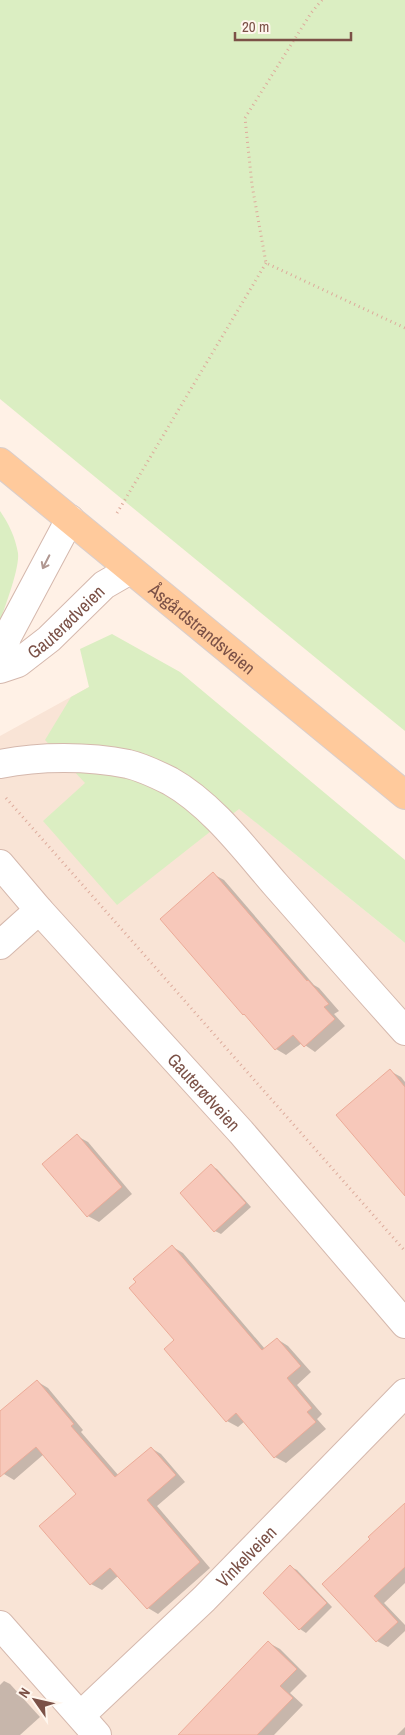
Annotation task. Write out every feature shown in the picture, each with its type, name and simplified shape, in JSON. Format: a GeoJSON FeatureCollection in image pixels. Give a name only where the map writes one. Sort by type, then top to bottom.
{"type":"FeatureCollection","features":[{"type":"Feature","properties":{"kind":"main road","name":"Åsgårdstrandsveien"},"geometry":{"type":"LineString","coordinates":[[0,462],[405,795]]}},
{"type":"Feature","properties":{"kind":"street","name":"Gauterødveien"},"geometry":{"type":"LineString","coordinates":[[0,663],[7,637],[70,519]]}},
{"type":"Feature","properties":{"kind":"street","name":"Gauterødveien"},"geometry":{"type":"LineString","coordinates":[[0,669],[18,663],[50,639],[104,585],[130,570]]}},
{"type":"Feature","properties":{"kind":"street"},"geometry":{"type":"LineString","coordinates":[[0,764],[47,759],[95,759],[130,764],[170,781],[208,810],[405,1031]]}},
{"type":"Feature","properties":{"kind":"street","name":"Gauterødveien"},"geometry":{"type":"LineString","coordinates":[[0,864],[39,910],[241,1132],[405,1324]]}},
{"type":"Feature","properties":{"kind":"street"},"geometry":{"type":"LineString","coordinates":[[0,945],[39,910]]}},
{"type":"Feature","properties":{"kind":"street","name":"Vinkelveien"},"geometry":{"type":"LineString","coordinates":[[0,1626],[89,1725],[204,1599],[405,1393]]}},
{"type":"Feature","properties":{"kind":"path"},"geometry":{"type":"LineString","coordinates":[[98,543],[266,263],[252,185],[245,118],[311,13],[322,0]]}},
{"type":"Feature","properties":{"kind":"path"},"geometry":{"type":"LineString","coordinates":[[266,263],[405,328]]}},
{"type":"Feature","properties":{"kind":"path"},"geometry":{"type":"LineString","coordinates":[[0,791],[405,1251]]}},
{"type":"Feature","properties":{"kind":"shaded area"},"geometry":{"type":"Polygon","coordinates":[[[89,687],[405,943],[405,1735],[0,1735],[0,736],[89,687]]]}},
{"type":"Feature","properties":{"kind":"green space"},"geometry":{"type":"Polygon","coordinates":[[[0,0],[405,0],[405,731],[0,399],[0,0]]]}},
{"type":"Feature","properties":{"kind":"green space"},"geometry":{"type":"Polygon","coordinates":[[[0,511],[13,536],[18,559],[12,587],[0,621],[0,511]]]}},
{"type":"Feature","properties":{"kind":"green space"},"geometry":{"type":"Polygon","coordinates":[[[112,634],[180,672],[405,860],[405,943],[239,809],[117,905],[43,821],[85,783],[45,740],[71,697],[89,687],[80,649],[112,634]]]}},
{"type":"Feature","properties":{"kind":"building"},"geometry":{"type":"Polygon","coordinates":[[[213,872],[329,1004],[324,1007],[335,1019],[304,1047],[293,1035],[275,1050],[160,919],[213,872]]]}},
{"type":"Feature","properties":{"kind":"building"},"geometry":{"type":"Polygon","coordinates":[[[390,1069],[405,1087],[405,1196],[336,1115],[390,1069]]]}},
{"type":"Feature","properties":{"kind":"building"},"geometry":{"type":"Polygon","coordinates":[[[77,1134],[122,1187],[87,1217],[42,1164],[77,1134]]]}},
{"type":"Feature","properties":{"kind":"building"},"geometry":{"type":"Polygon","coordinates":[[[211,1164],[246,1203],[214,1232],[180,1193],[211,1164]]]}},
{"type":"Feature","properties":{"kind":"building"},"geometry":{"type":"Polygon","coordinates":[[[172,1245],[262,1350],[277,1338],[301,1366],[287,1378],[312,1408],[307,1412],[316,1422],[274,1458],[236,1413],[226,1422],[164,1349],[174,1340],[129,1288],[136,1282],[133,1279],[172,1245]]]}},
{"type":"Feature","properties":{"kind":"building"},"geometry":{"type":"Polygon","coordinates":[[[37,1380],[74,1424],[71,1426],[115,1477],[151,1447],[176,1475],[147,1500],[200,1562],[147,1609],[110,1568],[90,1585],[39,1526],[76,1494],[36,1447],[0,1477],[0,1411],[37,1380]]]}},
{"type":"Feature","properties":{"kind":"building"},"geometry":{"type":"Polygon","coordinates":[[[405,1503],[405,1567],[374,1596],[398,1622],[376,1642],[322,1584],[370,1539],[368,1537],[405,1503]]]}},
{"type":"Feature","properties":{"kind":"building"},"geometry":{"type":"Polygon","coordinates":[[[290,1565],[327,1603],[299,1630],[263,1593],[290,1565]]]}},
{"type":"Feature","properties":{"kind":"building"},"geometry":{"type":"Polygon","coordinates":[[[268,1641],[297,1669],[280,1686],[293,1698],[257,1735],[178,1735],[268,1641]]]}}]}
